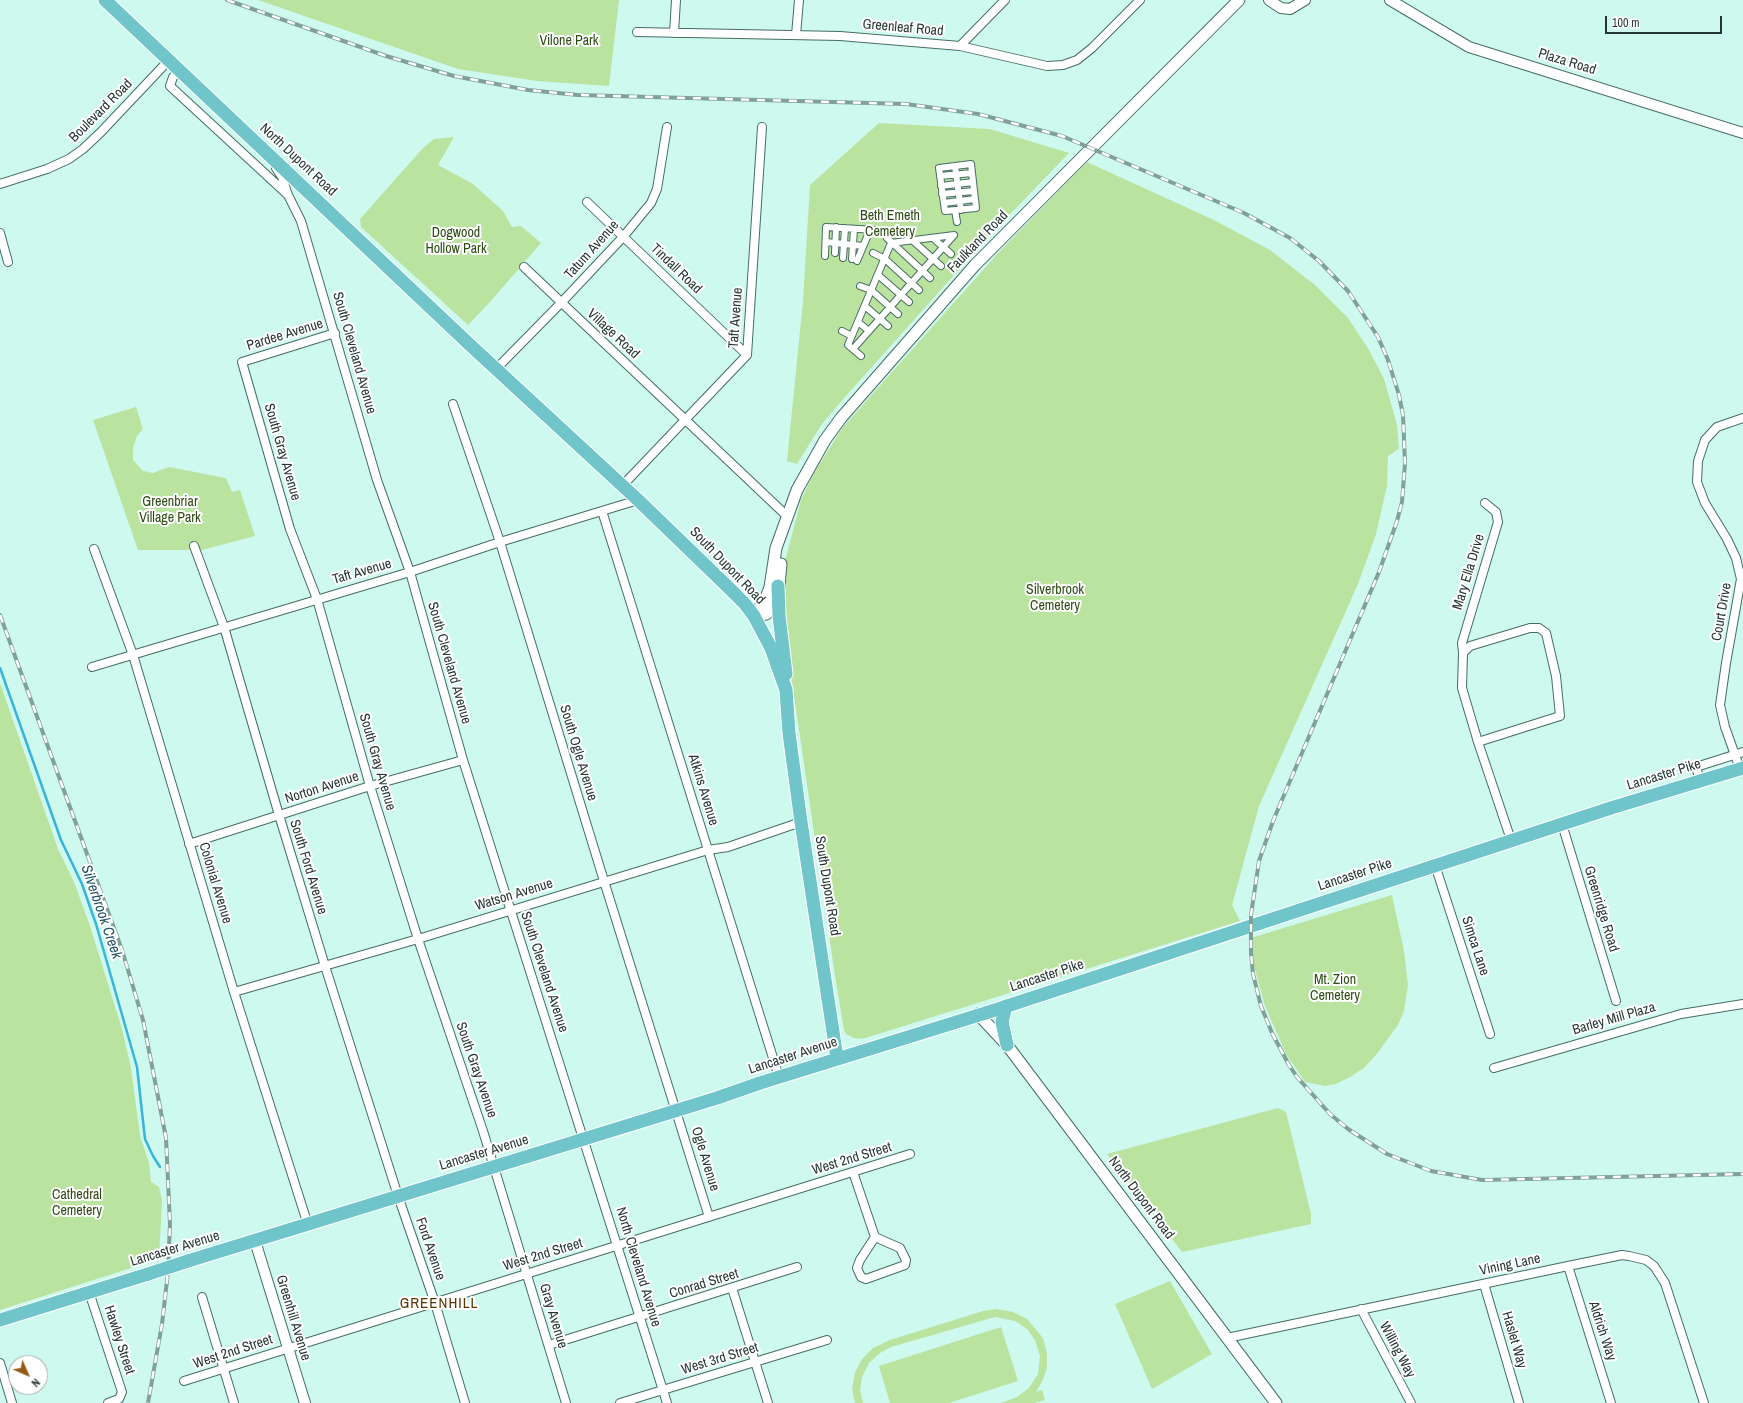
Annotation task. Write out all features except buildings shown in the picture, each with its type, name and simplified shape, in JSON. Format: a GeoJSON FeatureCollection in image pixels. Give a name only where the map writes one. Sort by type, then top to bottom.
{"type":"FeatureCollection","features":[{"type":"Feature","properties":{"kind":"main road","name":"North Dupont Road"},"geometry":{"type":"LineString","coordinates":[[105,0],[469,344]]}},
{"type":"Feature","properties":{"kind":"main road","name":"Faulkland Road"},"geometry":{"type":"LineString","coordinates":[[754,616],[766,598],[770,587],[776,548],[782,535],[797,490],[825,440],[857,399],[975,265],[1239,0]]}},
{"type":"Feature","properties":{"kind":"main road","name":"South Dupont Road"},"geometry":{"type":"LineString","coordinates":[[469,344],[638,500],[745,604],[754,616],[771,648],[786,690],[789,733],[801,822],[837,1058]]}},
{"type":"Feature","properties":{"kind":"main road","name":"Faulkland Road"},"geometry":{"type":"LineString","coordinates":[[754,616],[769,613],[778,596],[782,535]]}},
{"type":"Feature","properties":{"kind":"main road"},"geometry":{"type":"LineString","coordinates":[[778,586],[779,616],[787,686],[786,690]]}},
{"type":"Feature","properties":{"kind":"main road","name":"Lancaster Pike"},"geometry":{"type":"LineString","coordinates":[[978,1014],[1511,840],[1742,769]]}},
{"type":"Feature","properties":{"kind":"main road"},"geometry":{"type":"LineString","coordinates":[[1006,1006],[1002,1022],[1006,1045]]}},
{"type":"Feature","properties":{"kind":"main road","name":"North Dupont Road"},"geometry":{"type":"LineString","coordinates":[[978,1014],[1006,1045],[1276,1403]]}},
{"type":"Feature","properties":{"kind":"main road","name":"Lancaster Avenue"},"geometry":{"type":"LineString","coordinates":[[0,1320],[717,1098],[837,1058],[978,1014]]}},
{"type":"Feature","properties":{"kind":"street"},"geometry":{"type":"LineString","coordinates":[[674,34],[676,0]]}},
{"type":"Feature","properties":{"kind":"street"},"geometry":{"type":"LineString","coordinates":[[796,35],[799,0]]}},
{"type":"Feature","properties":{"kind":"street"},"geometry":{"type":"LineString","coordinates":[[960,46],[1005,0]]}},
{"type":"Feature","properties":{"kind":"street","name":"Greenleaf Road"},"geometry":{"type":"LineString","coordinates":[[637,32],[674,34],[840,36],[960,46],[1047,66],[1062,65],[1077,60],[1092,48],[1140,0]]}},
{"type":"Feature","properties":{"kind":"street"},"geometry":{"type":"LineString","coordinates":[[1269,0],[1281,8],[1290,9],[1305,0]]}},
{"type":"Feature","properties":{"kind":"street","name":"Plaza Road"},"geometry":{"type":"LineString","coordinates":[[1390,0],[1469,47],[1743,133]]}},
{"type":"Feature","properties":{"kind":"street","name":"Boulevard Road"},"geometry":{"type":"LineString","coordinates":[[0,184],[47,169],[69,159],[83,149],[169,60]]}},
{"type":"Feature","properties":{"kind":"street","name":"South Cleveland Avenue"},"geometry":{"type":"LineString","coordinates":[[180,71],[173,78],[170,86],[288,195]]}},
{"type":"Feature","properties":{"kind":"street","name":"Tatum Avenue"},"geometry":{"type":"LineString","coordinates":[[496,369],[561,303],[623,236],[655,196],[667,127]]}},
{"type":"Feature","properties":{"kind":"street","name":"Taft Avenue"},"geometry":{"type":"LineString","coordinates":[[622,485],[747,355],[762,127]]}},
{"type":"Feature","properties":{"kind":"street","name":"South Cleveland Avenue"},"geometry":{"type":"LineString","coordinates":[[263,150],[282,176],[288,195],[301,221],[335,333],[376,480],[410,572],[463,760],[510,910],[585,1139]]}},
{"type":"Feature","properties":{"kind":"street"},"geometry":{"type":"LineString","coordinates":[[970,164],[972,173],[976,208],[945,212],[939,168],[970,164]]}},
{"type":"Feature","properties":{"kind":"street"},"geometry":{"type":"LineString","coordinates":[[955,166],[960,201],[957,222]]}},
{"type":"Feature","properties":{"kind":"street"},"geometry":{"type":"LineString","coordinates":[[940,176],[972,173]]}},
{"type":"Feature","properties":{"kind":"street"},"geometry":{"type":"LineString","coordinates":[[941,186],[973,182]]}},
{"type":"Feature","properties":{"kind":"street"},"geometry":{"type":"LineString","coordinates":[[942,194],[974,190]]}},
{"type":"Feature","properties":{"kind":"street"},"geometry":{"type":"LineString","coordinates":[[944,203],[975,199]]}},
{"type":"Feature","properties":{"kind":"street","name":"Tindall Road"},"geometry":{"type":"LineString","coordinates":[[586,202],[747,355]]}},
{"type":"Feature","properties":{"kind":"street"},"geometry":{"type":"LineString","coordinates":[[825,256],[826,227],[872,230],[864,246],[854,260],[854,229]]}},
{"type":"Feature","properties":{"kind":"street"},"geometry":{"type":"LineString","coordinates":[[835,252],[836,228]]}},
{"type":"Feature","properties":{"kind":"street"},"geometry":{"type":"LineString","coordinates":[[843,258],[845,228]]}},
{"type":"Feature","properties":{"kind":"street"},"geometry":{"type":"LineString","coordinates":[[0,233],[8,262]]}},
{"type":"Feature","properties":{"kind":"street"},"geometry":{"type":"LineString","coordinates":[[853,349],[954,235],[889,241]]}},
{"type":"Feature","properties":{"kind":"street"},"geometry":{"type":"LineString","coordinates":[[933,238],[951,254]]}},
{"type":"Feature","properties":{"kind":"street"},"geometry":{"type":"LineString","coordinates":[[912,240],[940,266]]}},
{"type":"Feature","properties":{"kind":"street"},"geometry":{"type":"LineString","coordinates":[[861,356],[848,345],[885,259],[889,241]]}},
{"type":"Feature","properties":{"kind":"street"},"geometry":{"type":"LineString","coordinates":[[889,241],[930,278]]}},
{"type":"Feature","properties":{"kind":"street"},"geometry":{"type":"LineString","coordinates":[[826,242],[864,246]]}},
{"type":"Feature","properties":{"kind":"street"},"geometry":{"type":"LineString","coordinates":[[873,253],[885,259],[919,290]]}},
{"type":"Feature","properties":{"kind":"street","name":"Village Road"},"geometry":{"type":"LineString","coordinates":[[524,267],[788,517]]}},
{"type":"Feature","properties":{"kind":"street"},"geometry":{"type":"LineString","coordinates":[[878,275],[909,302]]}},
{"type":"Feature","properties":{"kind":"street"},"geometry":{"type":"LineString","coordinates":[[860,286],[871,290],[898,314]]}},
{"type":"Feature","properties":{"kind":"street"},"geometry":{"type":"LineString","coordinates":[[865,306],[888,326]]}},
{"type":"Feature","properties":{"kind":"street"},"geometry":{"type":"LineString","coordinates":[[858,322],[869,331]]}},
{"type":"Feature","properties":{"kind":"street"},"geometry":{"type":"LineString","coordinates":[[842,331],[852,336]]}},
{"type":"Feature","properties":{"kind":"street","name":"Pardee Avenue"},"geometry":{"type":"LineString","coordinates":[[242,362],[335,333]]}},
{"type":"Feature","properties":{"kind":"street","name":"South Gray Avenue"},"geometry":{"type":"LineString","coordinates":[[242,362],[290,529],[316,599],[370,786],[418,939],[494,1167]]}},
{"type":"Feature","properties":{"kind":"street","name":"South Ogle Avenue"},"geometry":{"type":"LineString","coordinates":[[453,404],[500,542],[604,882],[676,1110]]}},
{"type":"Feature","properties":{"kind":"street","name":"Court Drive"},"geometry":{"type":"LineString","coordinates":[[1742,769],[1739,753],[1725,727],[1720,705],[1741,579],[1739,557],[1705,503],[1697,482],[1697,474],[1698,461],[1705,440],[1717,427],[1743,418]]}},
{"type":"Feature","properties":{"kind":"street","name":"Taft Avenue"},"geometry":{"type":"LineString","coordinates":[[92,667],[410,572],[500,542],[638,500]]}},
{"type":"Feature","properties":{"kind":"street","name":"Mary Ella Drive"},"geometry":{"type":"LineString","coordinates":[[1485,503],[1496,512],[1498,522],[1462,642],[1462,688],[1478,742],[1511,840]]}},
{"type":"Feature","properties":{"kind":"street","name":"Atkins Avenue"},"geometry":{"type":"LineString","coordinates":[[602,511],[779,1077]]}},
{"type":"Feature","properties":{"kind":"street","name":"South Ford Avenue"},"geometry":{"type":"LineString","coordinates":[[194,546],[224,627],[279,816],[398,1196]]}},
{"type":"Feature","properties":{"kind":"street","name":"Colonial Avenue"},"geometry":{"type":"LineString","coordinates":[[94,548],[133,655],[234,992],[308,1225]]}},
{"type":"Feature","properties":{"kind":"street"},"geometry":{"type":"LineString","coordinates":[[1463,653],[1470,646],[1530,628],[1539,628],[1546,633],[1556,676],[1560,716],[1478,742]]}},
{"type":"Feature","properties":{"kind":"street"},"geometry":{"type":"LineString","coordinates":[[1700,781],[1696,767],[1739,753]]}},
{"type":"Feature","properties":{"kind":"street","name":"Norton Avenue"},"geometry":{"type":"LineString","coordinates":[[189,844],[370,786],[463,760]]}},
{"type":"Feature","properties":{"kind":"street","name":"Watson Avenue"},"geometry":{"type":"LineString","coordinates":[[234,992],[418,939],[708,850],[728,847],[801,822]]}},
{"type":"Feature","properties":{"kind":"street","name":"Greenridge Road"},"geometry":{"type":"LineString","coordinates":[[1562,824],[1616,1001]]}},
{"type":"Feature","properties":{"kind":"street","name":"Simca Lane"},"geometry":{"type":"LineString","coordinates":[[1435,865],[1490,1034]]}},
{"type":"Feature","properties":{"kind":"street","name":"Barley Mill Plaza"},"geometry":{"type":"LineString","coordinates":[[1494,1068],[1681,1014],[1743,1004]]}},
{"type":"Feature","properties":{"kind":"street","name":"Ogle Avenue"},"geometry":{"type":"LineString","coordinates":[[676,1110],[709,1217]]}},
{"type":"Feature","properties":{"kind":"street","name":"North Cleveland Avenue"},"geometry":{"type":"LineString","coordinates":[[585,1139],[667,1403]]}},
{"type":"Feature","properties":{"kind":"street","name":"West 2nd Street"},"geometry":{"type":"LineString","coordinates":[[184,1381],[910,1154]]}},
{"type":"Feature","properties":{"kind":"street","name":"Gray Avenue"},"geometry":{"type":"LineString","coordinates":[[494,1167],[566,1403]]}},
{"type":"Feature","properties":{"kind":"street"},"geometry":{"type":"LineString","coordinates":[[853,1172],[875,1237],[900,1248],[906,1260],[904,1265],[866,1279],[861,1277],[857,1268],[860,1260],[875,1237]]}},
{"type":"Feature","properties":{"kind":"street","name":"Ford Avenue"},"geometry":{"type":"LineString","coordinates":[[398,1196],[435,1303],[465,1403]]}},
{"type":"Feature","properties":{"kind":"street","name":"Greenhill Avenue"},"geometry":{"type":"LineString","coordinates":[[255,1241],[305,1403]]}},
{"type":"Feature","properties":{"kind":"street","name":"Vining Lane"},"geometry":{"type":"LineString","coordinates":[[1227,1338],[1622,1255],[1646,1260],[1654,1266],[1665,1283],[1704,1403]]}},
{"type":"Feature","properties":{"kind":"street","name":"Aldrich Way"},"geometry":{"type":"LineString","coordinates":[[1568,1266],[1611,1403]]}},
{"type":"Feature","properties":{"kind":"street","name":"Conrad Street"},"geometry":{"type":"LineString","coordinates":[[549,1345],[797,1267]]}},
{"type":"Feature","properties":{"kind":"street","name":"Haslet Way"},"geometry":{"type":"LineString","coordinates":[[1484,1284],[1520,1403]]}},
{"type":"Feature","properties":{"kind":"street"},"geometry":{"type":"LineString","coordinates":[[732,1288],[768,1403]]}},
{"type":"Feature","properties":{"kind":"street","name":"Hawley Street"},"geometry":{"type":"LineString","coordinates":[[90,1292],[122,1392],[122,1397],[108,1403]]}},
{"type":"Feature","properties":{"kind":"street"},"geometry":{"type":"LineString","coordinates":[[202,1297],[234,1403]]}},
{"type":"Feature","properties":{"kind":"street","name":"Willing Way"},"geometry":{"type":"LineString","coordinates":[[1360,1310],[1411,1403]]}},
{"type":"Feature","properties":{"kind":"street","name":"West 3rd Street"},"geometry":{"type":"LineString","coordinates":[[620,1403],[827,1340]]}},
{"type":"Feature","properties":{"kind":"street"},"geometry":{"type":"LineString","coordinates":[[0,1363],[12,1403]]}},
{"type":"Feature","properties":{"kind":"green space","name":"Vilone Park"},"geometry":{"type":"Polygon","coordinates":[[[258,0],[619,0],[609,86],[537,81],[458,69],[258,0]]]}},
{"type":"Feature","properties":{"kind":"green space","name":"Beth Emeth Cemetery"},"geometry":{"type":"Polygon","coordinates":[[[879,123],[990,129],[1069,153],[990,235],[845,397],[822,424],[797,464],[787,461],[803,301],[810,185],[879,123]]]}},
{"type":"Feature","properties":{"kind":"green space","name":"Dogwood Hollow Park"},"geometry":{"type":"Polygon","coordinates":[[[454,137],[438,165],[473,184],[503,211],[512,227],[521,226],[541,243],[468,325],[361,227],[360,219],[423,148],[434,139],[454,137]]]}},
{"type":"Feature","properties":{"kind":"green space","name":"Silverbrook Cemetery"},"geometry":{"type":"Polygon","coordinates":[[[1087,162],[1214,220],[1270,250],[1315,285],[1348,318],[1369,350],[1384,379],[1397,425],[1399,449],[1388,456],[1387,486],[1376,534],[1358,584],[1259,806],[1232,905],[1240,921],[862,1039],[854,1038],[846,1034],[844,1030],[784,627],[783,594],[786,557],[801,500],[814,473],[843,427],[1000,251],[1087,162]]]}},
{"type":"Feature","properties":{"kind":"green space","name":"Greenbriar Village Park"},"geometry":{"type":"Polygon","coordinates":[[[136,407],[143,429],[137,436],[133,448],[133,460],[143,471],[153,473],[169,467],[226,478],[232,492],[240,490],[255,536],[202,550],[138,550],[93,420],[136,407]]]}},
{"type":"Feature","properties":{"kind":"green space","name":"Cathedral Cemetery"},"geometry":{"type":"Polygon","coordinates":[[[0,683],[58,849],[74,882],[90,926],[122,1029],[131,1068],[140,1136],[149,1163],[151,1182],[159,1187],[162,1200],[159,1259],[0,1310],[0,683]]]}},
{"type":"Feature","properties":{"kind":"green space","name":"Mt. Zion Cemetery"},"geometry":{"type":"Polygon","coordinates":[[[1392,895],[1404,951],[1408,985],[1404,1011],[1398,1025],[1376,1055],[1364,1068],[1350,1077],[1336,1084],[1325,1086],[1305,1082],[1286,1054],[1265,1006],[1254,966],[1251,938],[1392,895]]]}},
{"type":"Feature","properties":{"kind":"green space"},"geometry":{"type":"Polygon","coordinates":[[[1278,1108],[1286,1112],[1311,1214],[1311,1224],[1182,1252],[1107,1154],[1278,1108]]]}},
{"type":"Feature","properties":{"kind":"green space"},"geometry":{"type":"Polygon","coordinates":[[[1170,1281],[1212,1354],[1152,1389],[1115,1304],[1170,1281]]]}},
{"type":"Feature","properties":{"kind":"green space"},"geometry":{"type":"Polygon","coordinates":[[[997,1309],[1013,1312],[1027,1319],[1043,1338],[1047,1353],[1047,1368],[1042,1382],[1036,1392],[1042,1390],[1045,1400],[1034,1403],[1001,1403],[1017,1397],[1029,1388],[1038,1374],[1040,1356],[1035,1340],[1027,1329],[1015,1321],[995,1317],[891,1347],[880,1353],[869,1363],[862,1377],[860,1390],[863,1403],[855,1403],[852,1389],[855,1372],[862,1359],[873,1348],[890,1340],[983,1311],[997,1309]]]}},
{"type":"Feature","properties":{"kind":"green space"},"geometry":{"type":"Polygon","coordinates":[[[1001,1327],[1018,1381],[949,1403],[890,1403],[879,1366],[1001,1327]]]}},
{"type":"Feature","properties":{"kind":"waterway","name":"Silverbrook Creek"},"geometry":{"type":"LineString","coordinates":[[0,668],[61,840],[82,884],[96,924],[137,1067],[145,1139],[160,1167]]}},
{"type":"Feature","properties":{"kind":"railway"},"geometry":{"type":"LineString","coordinates":[[227,0],[386,56],[454,76],[528,90],[578,95],[906,104],[978,114],[1062,136],[1244,213],[1290,238],[1319,261],[1348,291],[1378,337],[1388,360],[1399,395],[1403,415],[1405,463],[1402,502],[1379,572],[1273,821],[1259,861],[1251,915],[1251,953],[1253,974],[1261,1006],[1272,1033],[1297,1077],[1330,1114],[1348,1129],[1387,1154],[1431,1171],[1482,1180],[1743,1174]]}},
{"type":"Feature","properties":{"kind":"railway"},"geometry":{"type":"LineString","coordinates":[[0,615],[122,950],[143,1020],[166,1138],[170,1224],[168,1272],[162,1324],[148,1403]]}},
{"type":"Feature","properties":{"kind":"district","name":"GREENHILL"},"geometry":{"type":"Point","coordinates":[439,1304]}}]}
